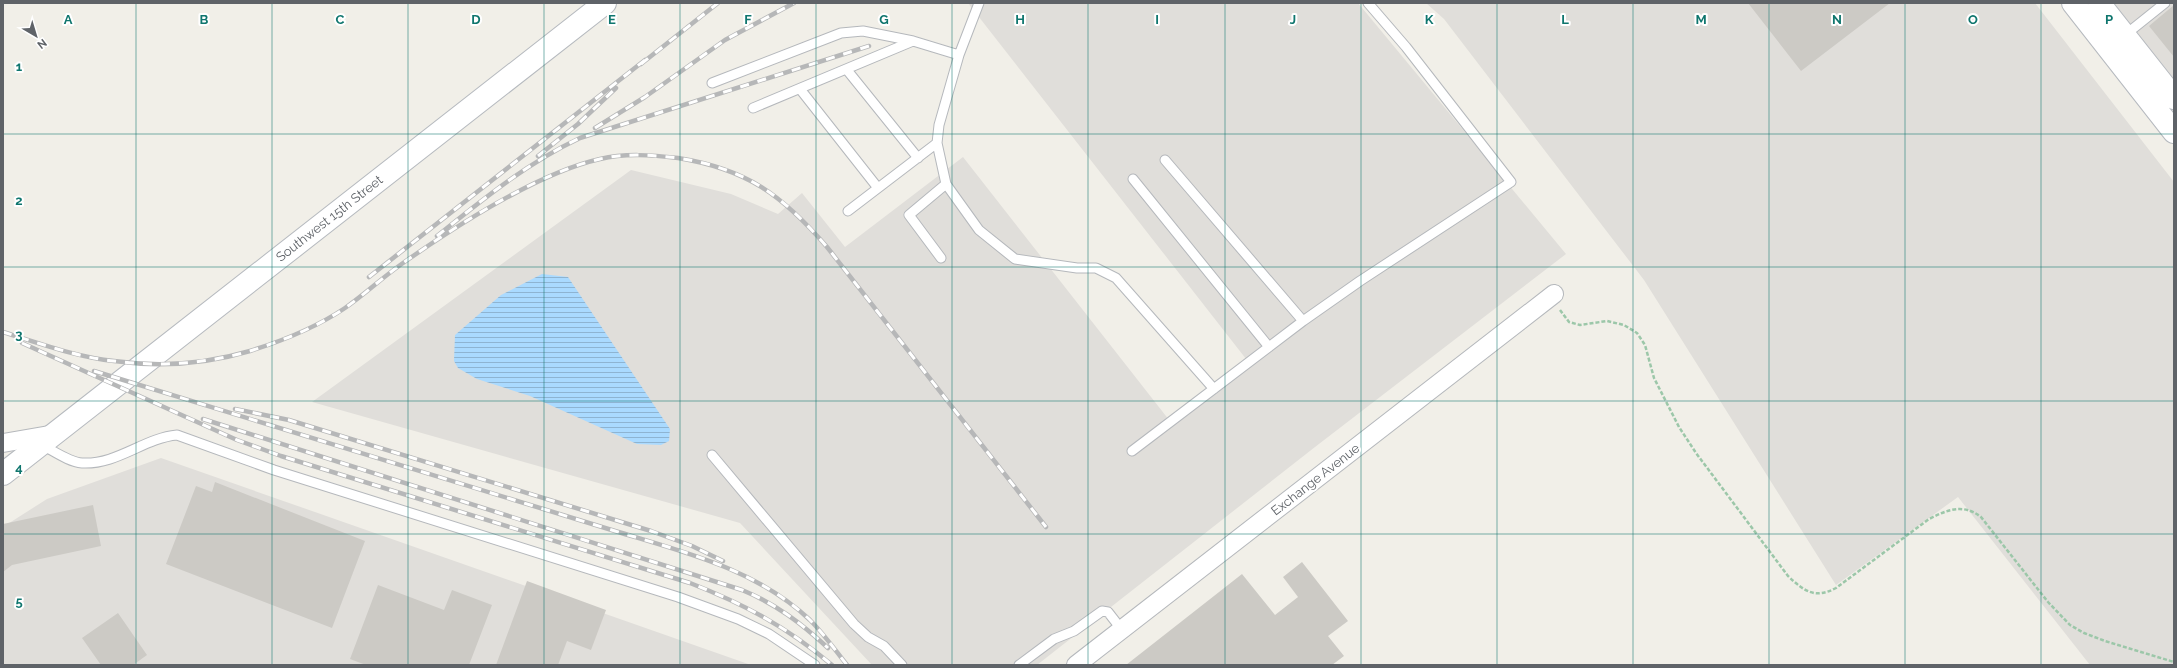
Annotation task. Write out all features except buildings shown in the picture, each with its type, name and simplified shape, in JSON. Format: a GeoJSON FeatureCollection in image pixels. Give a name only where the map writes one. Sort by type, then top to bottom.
{"type":"FeatureCollection","features":[{"type":"Feature","properties":{"kind":"main road","name":"Southwest 15th Street"},"geometry":{"type":"LineString","coordinates":[[3,474],[605,3]]}},
{"type":"Feature","properties":{"kind":"main road"},"geometry":{"type":"LineString","coordinates":[[2073,3],[2165,90]]}},
{"type":"Feature","properties":{"kind":"main road"},"geometry":{"type":"LineString","coordinates":[[2099,3],[2165,90],[2174,132]]}},
{"type":"Feature","properties":{"kind":"street","name":"Exchange Avenue"},"geometry":{"type":"LineString","coordinates":[[1076,665],[1552,296]]}},
{"type":"Feature","properties":{"kind":"street","name":"Southwest 15th Street"},"geometry":{"type":"LineString","coordinates":[[3,443],[48,439]]}},
{"type":"Feature","properties":{"kind":"lane"},"geometry":{"type":"LineString","coordinates":[[979,3],[959,54],[939,125],[938,143],[946,184],[979,230],[1015,259],[1077,268],[1096,268],[1116,278],[1214,388]]}},
{"type":"Feature","properties":{"kind":"lane"},"geometry":{"type":"LineString","coordinates":[[1132,451],[1302,321],[1511,182],[1406,47],[1368,3]]}},
{"type":"Feature","properties":{"kind":"lane"},"geometry":{"type":"LineString","coordinates":[[2124,35],[2165,3]]}},
{"type":"Feature","properties":{"kind":"lane"},"geometry":{"type":"LineString","coordinates":[[712,83],[841,33],[863,31],[913,41],[959,54]]}},
{"type":"Feature","properties":{"kind":"lane"},"geometry":{"type":"LineString","coordinates":[[753,108],[800,90],[913,41]]}},
{"type":"Feature","properties":{"kind":"lane"},"geometry":{"type":"LineString","coordinates":[[847,70],[918,158]]}},
{"type":"Feature","properties":{"kind":"lane"},"geometry":{"type":"LineString","coordinates":[[800,90],[878,188]]}},
{"type":"Feature","properties":{"kind":"lane"},"geometry":{"type":"LineString","coordinates":[[848,211],[938,143]]}},
{"type":"Feature","properties":{"kind":"lane"},"geometry":{"type":"LineString","coordinates":[[1165,160],[1302,321]]}},
{"type":"Feature","properties":{"kind":"lane"},"geometry":{"type":"LineString","coordinates":[[1133,179],[1269,347]]}},
{"type":"Feature","properties":{"kind":"lane"},"geometry":{"type":"LineString","coordinates":[[941,258],[909,215],[946,184]]}},
{"type":"Feature","properties":{"kind":"lane"},"geometry":{"type":"LineString","coordinates":[[48,439],[82,463],[104,461],[127,453],[164,436],[177,435],[274,470],[678,596],[738,619],[769,634],[815,665]]}},
{"type":"Feature","properties":{"kind":"lane"},"geometry":{"type":"LineString","coordinates":[[712,455],[854,624],[868,638],[884,646],[902,665]]}},
{"type":"Feature","properties":{"kind":"lane"},"geometry":{"type":"LineString","coordinates":[[1019,665],[1054,639],[1074,631],[1102,611],[1108,612],[1122,630]]}},
{"type":"Feature","properties":{"kind":"path"},"geometry":{"type":"LineString","coordinates":[[1552,296],[1569,322],[1580,325],[1607,320],[1624,325],[1636,333],[1645,345],[1654,378],[1663,397],[1688,440],[1788,576],[1806,590],[1820,594],[1836,588],[1929,519],[1944,511],[1955,509],[1972,510],[1981,517],[2048,602],[2070,625],[2084,633],[2105,641],[2174,662]]}},
{"type":"Feature","properties":{"kind":"shaded area"},"geometry":{"type":"Polygon","coordinates":[[[968,3],[1358,3],[1566,254],[1315,447],[1037,665],[872,665],[740,523],[312,402],[631,170],[731,194],[778,214],[802,193],[845,247],[963,157],[1173,425],[1250,364],[968,3]]]}},
{"type":"Feature","properties":{"kind":"shaded area"},"geometry":{"type":"Polygon","coordinates":[[[1426,3],[2035,3],[2174,182],[2174,665],[2090,665],[1958,497],[1836,585],[1644,280],[1444,19],[1426,3]]]}},
{"type":"Feature","properties":{"kind":"shaded area"},"geometry":{"type":"Polygon","coordinates":[[[2113,3],[2174,3],[2174,79],[2113,3]]]}},
{"type":"Feature","properties":{"kind":"shaded area"},"geometry":{"type":"Polygon","coordinates":[[[161,458],[751,665],[3,665],[3,527],[47,499],[161,458]]]}},
{"type":"Feature","properties":{"kind":"water"},"geometry":{"type":"Polygon","coordinates":[[[542,274],[568,277],[670,429],[669,441],[661,445],[637,444],[530,396],[477,379],[458,368],[454,361],[455,335],[501,295],[542,274]]]}},
{"type":"Feature","properties":{"kind":"railway"},"geometry":{"type":"LineString","coordinates":[[641,64],[718,3]]}},
{"type":"Feature","properties":{"kind":"railway"},"geometry":{"type":"LineString","coordinates":[[595,128],[645,97],[725,40],[794,3]]}},
{"type":"Feature","properties":{"kind":"railway"},"geometry":{"type":"LineString","coordinates":[[437,236],[523,171],[560,148],[580,138],[869,46]]}},
{"type":"Feature","properties":{"kind":"railway"},"geometry":{"type":"LineString","coordinates":[[369,277],[645,60]]}},
{"type":"Feature","properties":{"kind":"railway"},"geometry":{"type":"LineString","coordinates":[[538,156],[578,124],[616,88]]}},
{"type":"Feature","properties":{"kind":"railway"},"geometry":{"type":"LineString","coordinates":[[3,332],[72,353],[100,359],[131,363],[182,363],[216,359],[250,351],[299,333],[334,315],[360,297],[396,268],[447,233],[498,202],[550,176],[576,166],[609,157],[639,155],[678,158],[724,169],[744,177],[762,187],[778,199],[811,229],[827,247],[1046,527]]}},
{"type":"Feature","properties":{"kind":"railway"},"geometry":{"type":"LineString","coordinates":[[22,343],[237,440],[281,456],[690,583],[729,599],[782,628],[832,665]]}},
{"type":"Feature","properties":{"kind":"railway"},"geometry":{"type":"LineString","coordinates":[[94,371],[693,555],[718,564],[743,575],[789,602],[815,625],[847,665]]}},
{"type":"Feature","properties":{"kind":"railway"},"geometry":{"type":"LineString","coordinates":[[235,409],[289,420],[651,531],[692,546],[723,561]]}},
{"type":"Feature","properties":{"kind":"railway"},"geometry":{"type":"LineString","coordinates":[[203,419],[742,590],[766,601],[788,615],[828,648]]}}]}
